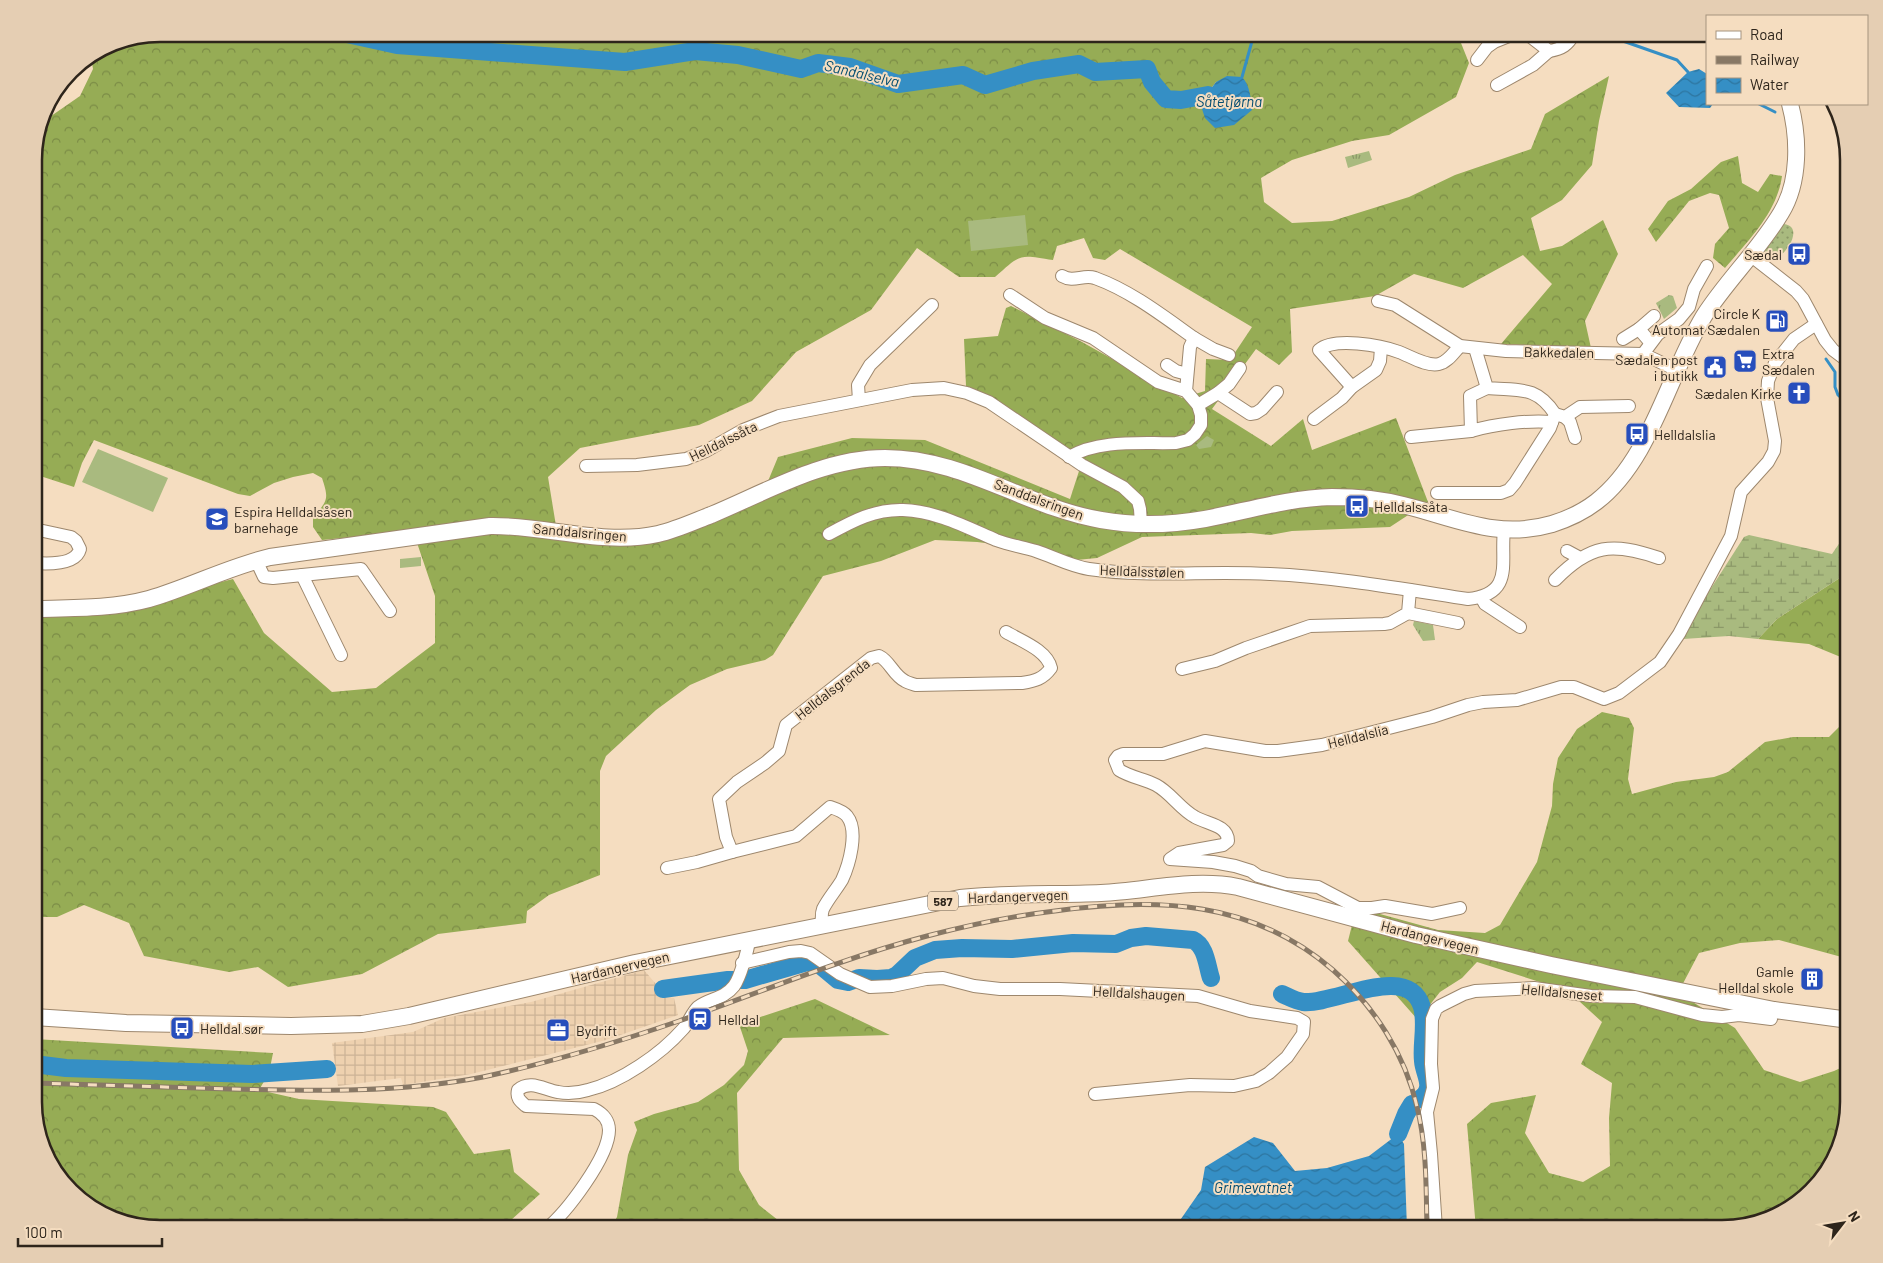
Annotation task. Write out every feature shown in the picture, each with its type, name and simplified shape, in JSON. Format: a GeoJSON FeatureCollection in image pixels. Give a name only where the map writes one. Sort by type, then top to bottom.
{"type":"FeatureCollection","features":[{"type":"Feature","properties":{"kind":"main road","name":"Sanddalsringen"},"geometry":{"type":"LineString","coordinates":[[43,609],[98,607],[148,599],[256,560],[490,526],[517,526],[614,538],[654,535],[680,528],[819,470],[848,462],[882,458],[914,459],[947,466],[1069,512],[1102,520],[1140,524],[1185,522],[1292,500],[1340,498],[1394,503],[1466,523],[1504,530],[1532,528],[1563,520],[1589,507],[1610,490],[1625,474],[1636,455],[1698,325],[1710,306],[1784,210],[1792,183],[1796,150],[1796,135],[1790,105]]}},
{"type":"Feature","properties":{"kind":"main road","name":"Hardangervegen"},"geometry":{"type":"LineString","coordinates":[[43,1018],[126,1023],[291,1026],[362,1024],[409,1016],[635,963],[822,924],[960,898],[997,894],[1101,893],[1198,883],[1224,884],[1416,935],[1551,965],[1774,1010],[1840,1019]]}},
{"type":"Feature","properties":{"kind":"street"},"geometry":{"type":"LineString","coordinates":[[1477,60],[1487,47],[1494,42]]}},
{"type":"Feature","properties":{"kind":"street"},"geometry":{"type":"LineString","coordinates":[[1537,42],[1549,51]]}},
{"type":"Feature","properties":{"kind":"street"},"geometry":{"type":"LineString","coordinates":[[1497,85],[1533,65],[1549,51],[1557,50],[1567,42]]}},
{"type":"Feature","properties":{"kind":"street"},"geometry":{"type":"LineString","coordinates":[[1750,255],[1796,291],[1810,309],[1816,324],[1832,350],[1840,356]]}},
{"type":"Feature","properties":{"kind":"street"},"geometry":{"type":"LineString","coordinates":[[1643,354],[1650,342],[1658,334],[1689,308],[1694,289],[1707,266]]}},
{"type":"Feature","properties":{"kind":"street"},"geometry":{"type":"LineString","coordinates":[[1062,276],[1072,280],[1086,276],[1094,277],[1142,302],[1194,338],[1212,349],[1229,356]]}},
{"type":"Feature","properties":{"kind":"street"},"geometry":{"type":"LineString","coordinates":[[1010,295],[1045,318],[1093,338],[1158,382],[1186,391],[1198,405],[1201,415],[1201,426],[1188,440],[1176,443],[1101,445],[1088,448],[1069,457]]}},
{"type":"Feature","properties":{"kind":"street","name":"Bakkedalen"},"geometry":{"type":"LineString","coordinates":[[1378,301],[1395,305],[1460,346],[1506,351],[1643,354],[1676,370]]}},
{"type":"Feature","properties":{"kind":"street"},"geometry":{"type":"LineString","coordinates":[[859,400],[858,385],[870,365],[932,305]]}},
{"type":"Feature","properties":{"kind":"street"},"geometry":{"type":"LineString","coordinates":[[1623,339],[1639,329],[1654,316]]}},
{"type":"Feature","properties":{"kind":"street","name":"Helldalslia"},"geometry":{"type":"LineString","coordinates":[[1460,908],[1432,914],[1385,906],[1358,908],[1318,887],[1286,884],[1258,876],[1244,869],[1213,862],[1170,859],[1179,853],[1223,845],[1228,841],[1228,835],[1224,829],[1188,814],[1156,785],[1119,770],[1115,760],[1123,754],[1163,754],[1205,741],[1220,742],[1259,751],[1304,748],[1432,717],[1468,705],[1517,700],[1561,687],[1574,687],[1604,699],[1619,693],[1660,662],[1679,634],[1708,581],[1731,536],[1742,492],[1768,462],[1774,451],[1775,442],[1767,398],[1768,381],[1775,363],[1794,339],[1816,324]]}},
{"type":"Feature","properties":{"kind":"street"},"geometry":{"type":"LineString","coordinates":[[1639,329],[1650,342]]}},
{"type":"Feature","properties":{"kind":"street"},"geometry":{"type":"LineString","coordinates":[[1186,391],[1190,347],[1194,338]]}},
{"type":"Feature","properties":{"kind":"street"},"geometry":{"type":"LineString","coordinates":[[1352,387],[1319,350],[1324,345],[1348,343],[1381,348],[1396,351],[1429,364],[1439,364],[1448,359],[1460,346]]}},
{"type":"Feature","properties":{"kind":"street"},"geometry":{"type":"LineString","coordinates":[[1314,419],[1342,398],[1352,387],[1376,370],[1380,360],[1381,348]]}},
{"type":"Feature","properties":{"kind":"street"},"geometry":{"type":"LineString","coordinates":[[1475,348],[1487,388]]}},
{"type":"Feature","properties":{"kind":"street"},"geometry":{"type":"LineString","coordinates":[[1167,365],[1176,371],[1187,374]]}},
{"type":"Feature","properties":{"kind":"street"},"geometry":{"type":"LineString","coordinates":[[1198,405],[1230,384],[1240,368]]}},
{"type":"Feature","properties":{"kind":"street","name":"Helldalssåta"},"geometry":{"type":"LineString","coordinates":[[586,466],[637,465],[686,459],[706,451],[743,430],[778,416],[859,400],[925,389],[944,388],[967,393],[989,402],[1069,457],[1131,493],[1138,501],[1140,524]]}},
{"type":"Feature","properties":{"kind":"street"},"geometry":{"type":"LineString","coordinates":[[1471,431],[1470,396],[1487,388],[1534,392],[1547,402],[1557,417],[1570,422],[1574,438]]}},
{"type":"Feature","properties":{"kind":"street"},"geometry":{"type":"LineString","coordinates":[[1218,393],[1250,414],[1262,409],[1277,392]]}},
{"type":"Feature","properties":{"kind":"street"},"geometry":{"type":"LineString","coordinates":[[1411,437],[1524,423],[1557,417],[1580,407],[1629,406]]}},
{"type":"Feature","properties":{"kind":"street"},"geometry":{"type":"LineString","coordinates":[[1437,492],[1501,493],[1509,490],[1557,417]]}},
{"type":"Feature","properties":{"kind":"street","name":"Helldalsstølen"},"geometry":{"type":"LineString","coordinates":[[829,534],[856,519],[868,515],[884,511],[920,511],[955,522],[995,540],[1034,550],[1066,563],[1088,569],[1138,574],[1270,574],[1324,578],[1468,598],[1481,597]]}},
{"type":"Feature","properties":{"kind":"street"},"geometry":{"type":"LineString","coordinates":[[1504,530],[1504,568],[1499,583],[1492,591],[1481,597],[1485,604],[1520,627]]}},
{"type":"Feature","properties":{"kind":"street"},"geometry":{"type":"LineString","coordinates":[[43,531],[71,537],[76,541],[80,549],[76,557],[67,561],[43,562]]}},
{"type":"Feature","properties":{"kind":"street"},"geometry":{"type":"LineString","coordinates":[[1555,580],[1580,558],[1603,550],[1618,548],[1659,558]]}},
{"type":"Feature","properties":{"kind":"street"},"geometry":{"type":"LineString","coordinates":[[1567,551],[1580,558]]}},
{"type":"Feature","properties":{"kind":"street"},"geometry":{"type":"LineString","coordinates":[[256,560],[264,577],[273,578],[361,569],[390,611]]}},
{"type":"Feature","properties":{"kind":"street"},"geometry":{"type":"LineString","coordinates":[[302,575],[341,655]]}},
{"type":"Feature","properties":{"kind":"street"},"geometry":{"type":"LineString","coordinates":[[1408,613],[1410,590]]}},
{"type":"Feature","properties":{"kind":"street"},"geometry":{"type":"LineString","coordinates":[[1182,669],[1216,661],[1246,648],[1310,626],[1384,624],[1390,623],[1408,613],[1458,623]]}},
{"type":"Feature","properties":{"kind":"street","name":"Helldalsgrenda"},"geometry":{"type":"LineString","coordinates":[[732,852],[726,837],[719,799],[779,750],[786,725],[871,658],[879,656],[886,659],[894,671],[905,681],[916,685],[1022,683],[1035,681],[1045,676],[1051,668],[1050,660],[1006,632]]}},
{"type":"Feature","properties":{"kind":"street"},"geometry":{"type":"LineString","coordinates":[[667,868],[698,862],[796,836],[830,807],[840,810],[848,817],[852,827],[852,848],[841,882],[822,911],[822,924]]}},
{"type":"Feature","properties":{"kind":"street"},"geometry":{"type":"LineString","coordinates":[[1238,888],[1244,869]]}},
{"type":"Feature","properties":{"kind":"street"},"geometry":{"type":"LineString","coordinates":[[555,1220],[574,1201],[601,1154],[609,1130],[606,1118],[594,1109],[526,1106],[520,1102],[517,1095],[518,1090],[529,1085],[558,1092],[574,1093],[589,1090],[611,1082],[644,1062],[682,1029],[701,1005],[719,999],[735,985],[746,959],[749,940]]}},
{"type":"Feature","properties":{"kind":"street"},"geometry":{"type":"LineString","coordinates":[[732,943],[741,967]]}},
{"type":"Feature","properties":{"kind":"street","name":"Helldalshaugen"},"geometry":{"type":"LineString","coordinates":[[741,967],[789,952],[801,951],[820,958],[834,970],[870,987],[892,986],[926,979],[943,978],[974,986],[1000,989],[1060,989],[1198,996],[1256,1012],[1297,1018],[1304,1022],[1303,1034],[1287,1057],[1269,1073],[1256,1080],[1234,1086],[1190,1085],[1095,1094]]}},
{"type":"Feature","properties":{"kind":"street","name":"Helldalsneset"},"geometry":{"type":"LineString","coordinates":[[1436,1220],[1432,1154],[1427,1112],[1433,1088],[1431,1064],[1432,1019],[1436,1009],[1440,1006],[1464,994],[1475,991],[1534,988],[1591,996],[1634,997],[1702,1016],[1722,1017],[1739,1015],[1771,1019]]}},
{"type":"Feature","properties":{"kind":"street"},"geometry":{"type":"LineString","coordinates":[[1702,1016],[1706,996]]}},
{"type":"Feature","properties":{"kind":"shaded area"},"geometry":{"type":"Polygon","coordinates":[[[644,970],[667,997],[674,998],[678,1015],[606,1040],[471,1074],[403,1085],[401,1078],[338,1086],[332,1043],[413,1032],[444,1018],[531,1002],[644,970]]]}},
{"type":"Feature","properties":{"kind":"green space"},"geometry":{"type":"Polygon","coordinates":[[[160,42],[1459,42],[1469,63],[1456,97],[1389,135],[1352,141],[1292,160],[1261,178],[1264,202],[1292,223],[1332,221],[1409,197],[1455,175],[1531,149],[1545,114],[1609,76],[1592,165],[1562,200],[1531,218],[1540,251],[1562,246],[1603,220],[1618,254],[1585,321],[1591,348],[1501,344],[1552,284],[1523,255],[1463,288],[1414,274],[1375,296],[1290,309],[1292,352],[1279,365],[1256,349],[1212,409],[1271,446],[1303,419],[1312,450],[1396,418],[1428,502],[1390,527],[1292,531],[1270,535],[1251,533],[1142,537],[1097,558],[1056,562],[1010,546],[935,540],[881,561],[823,576],[773,655],[765,660],[727,669],[690,685],[656,710],[606,756],[600,771],[600,875],[549,895],[527,911],[526,923],[438,934],[362,974],[288,987],[258,967],[229,972],[144,956],[129,923],[84,905],[57,917],[43,917],[43,612],[197,588],[233,579],[264,633],[332,692],[376,688],[435,643],[435,596],[413,531],[322,540],[313,527],[313,517],[326,499],[326,491],[322,478],[313,473],[274,483],[250,496],[238,494],[94,440],[82,463],[74,487],[43,477],[43,153],[51,116],[80,96],[93,69],[92,64],[95,62],[115,51],[137,45],[160,42]],[[1242,77],[1216,82],[1200,103],[1242,77]],[[1084,238],[1057,246],[1053,260],[1026,257],[1016,260],[995,277],[959,277],[917,248],[871,310],[796,352],[752,401],[699,425],[580,448],[548,477],[556,526],[656,539],[766,486],[778,457],[852,438],[925,440],[1070,499],[1080,468],[966,386],[964,339],[998,336],[1006,308],[1011,306],[1082,342],[1182,398],[1205,391],[1206,359],[1230,360],[1252,327],[1120,249],[1105,260],[1093,258],[1084,238]]]}},
{"type":"Feature","properties":{"kind":"green space"},"geometry":{"type":"Polygon","coordinates":[[[1369,151],[1372,160],[1348,168],[1345,157],[1369,151]]]}},
{"type":"Feature","properties":{"kind":"green space"},"geometry":{"type":"Polygon","coordinates":[[[1738,156],[1742,183],[1758,192],[1770,174],[1782,176],[1779,189],[1768,214],[1752,237],[1725,268],[1713,258],[1715,244],[1729,228],[1719,195],[1710,193],[1689,201],[1656,242],[1648,229],[1668,201],[1691,189],[1721,162],[1738,156]]]}},
{"type":"Feature","properties":{"kind":"green space"},"geometry":{"type":"Polygon","coordinates":[[[1025,215],[1028,245],[971,251],[968,221],[1025,215]]]}},
{"type":"Feature","properties":{"kind":"green space"},"geometry":{"type":"Polygon","coordinates":[[[1780,225],[1790,226],[1793,231],[1793,237],[1781,255],[1776,259],[1770,260],[1766,257],[1764,250],[1780,225]]]}},
{"type":"Feature","properties":{"kind":"green space"},"geometry":{"type":"Polygon","coordinates":[[[1669,295],[1673,296],[1677,308],[1664,319],[1656,303],[1669,295]]]}},
{"type":"Feature","properties":{"kind":"green space"},"geometry":{"type":"Polygon","coordinates":[[[1207,436],[1214,440],[1211,447],[1199,449],[1196,445],[1207,436]]]}},
{"type":"Feature","properties":{"kind":"green space"},"geometry":{"type":"Polygon","coordinates":[[[98,449],[168,478],[153,512],[82,482],[98,449]]]}},
{"type":"Feature","properties":{"kind":"green space"},"geometry":{"type":"Polygon","coordinates":[[[1749,535],[1832,554],[1840,542],[1840,578],[1777,619],[1758,639],[1729,636],[1683,639],[1688,624],[1744,537],[1749,535]]]}},
{"type":"Feature","properties":{"kind":"green space"},"geometry":{"type":"Polygon","coordinates":[[[421,557],[421,566],[400,568],[400,559],[421,557]]]}},
{"type":"Feature","properties":{"kind":"green space"},"geometry":{"type":"Polygon","coordinates":[[[1840,578],[1840,657],[1809,644],[1758,639],[1777,619],[1840,578]]]}},
{"type":"Feature","properties":{"kind":"green space"},"geometry":{"type":"Polygon","coordinates":[[[1414,621],[1433,625],[1435,640],[1423,641],[1413,625],[1414,621]]]}},
{"type":"Feature","properties":{"kind":"green space"},"geometry":{"type":"Polygon","coordinates":[[[1602,712],[1629,718],[1634,728],[1628,779],[1632,794],[1676,782],[1714,777],[1728,772],[1765,742],[1793,737],[1829,737],[1840,726],[1840,957],[1779,940],[1740,943],[1699,953],[1678,993],[1735,1028],[1764,1070],[1800,1082],[1840,1068],[1838,1126],[1834,1141],[1821,1168],[1788,1201],[1761,1214],[1746,1218],[1723,1220],[1475,1220],[1467,1124],[1491,1103],[1536,1095],[1525,1133],[1549,1173],[1583,1182],[1610,1166],[1609,1118],[1612,1083],[1581,1064],[1602,1022],[1568,991],[1477,962],[1462,978],[1440,992],[1418,1020],[1348,941],[1357,905],[1380,914],[1438,930],[1485,933],[1500,925],[1537,862],[1552,806],[1553,784],[1558,758],[1577,729],[1602,712]]]}},
{"type":"Feature","properties":{"kind":"green space"},"geometry":{"type":"Polygon","coordinates":[[[815,999],[890,1035],[783,1038],[737,1093],[739,1170],[759,1205],[778,1220],[615,1220],[628,1155],[637,1130],[634,1122],[654,1114],[698,1102],[724,1085],[744,1065],[748,1051],[739,1024],[815,999]]]}},
{"type":"Feature","properties":{"kind":"green space"},"geometry":{"type":"Polygon","coordinates":[[[43,1040],[273,1053],[269,1073],[259,1090],[299,1099],[433,1107],[446,1112],[474,1154],[510,1149],[514,1172],[540,1194],[511,1220],[160,1220],[145,1219],[115,1212],[95,1201],[77,1186],[58,1162],[51,1148],[43,1110],[43,1040]]]}},
{"type":"Feature","properties":{"kind":"water"},"geometry":{"type":"Polygon","coordinates":[[[1699,69],[1706,73],[1706,105],[1712,105],[1710,108],[1679,107],[1666,93],[1688,72],[1699,69]]]}},
{"type":"Feature","properties":{"kind":"water","name":"Såtetjørna"},"geometry":{"type":"Polygon","coordinates":[[[1227,76],[1242,77],[1245,80],[1250,92],[1252,110],[1234,125],[1215,128],[1205,118],[1200,103],[1216,82],[1227,76]]]}},
{"type":"Feature","properties":{"kind":"water","name":"Grimevatnet"},"geometry":{"type":"Polygon","coordinates":[[[1398,1134],[1404,1144],[1407,1220],[1180,1220],[1201,1190],[1205,1167],[1254,1137],[1273,1143],[1295,1171],[1327,1168],[1369,1156],[1398,1134]]]}},
{"type":"Feature","properties":{"kind":"waterway","name":"Sandalselva"},"geometry":{"type":"LineString","coordinates":[[383,42],[397,45],[625,62],[695,51],[738,55],[801,69],[818,63],[850,67],[898,84],[963,75],[985,85],[1033,71],[1079,64],[1095,72],[1147,69],[1152,82],[1166,99],[1181,100],[1208,95]]}},
{"type":"Feature","properties":{"kind":"waterway"},"geometry":{"type":"LineString","coordinates":[[1242,77],[1252,42]]}},
{"type":"Feature","properties":{"kind":"waterway"},"geometry":{"type":"LineString","coordinates":[[1626,42],[1677,60],[1688,72]]}},
{"type":"Feature","properties":{"kind":"waterway"},"geometry":{"type":"LineString","coordinates":[[1761,105],[1775,112]]}},
{"type":"Feature","properties":{"kind":"waterway"},"geometry":{"type":"LineString","coordinates":[[1826,359],[1835,372],[1835,387],[1840,397]]}},
{"type":"Feature","properties":{"kind":"waterway"},"geometry":{"type":"LineString","coordinates":[[663,989],[728,980],[745,980],[807,962],[820,965],[838,980],[848,982],[859,978],[891,978],[897,975],[915,958],[935,950],[962,948],[1012,949],[1073,943],[1116,944],[1131,938],[1146,936],[1193,940],[1203,951],[1211,978]]}},
{"type":"Feature","properties":{"kind":"waterway"},"geometry":{"type":"LineString","coordinates":[[1282,994],[1303,1002],[1333,998],[1369,988],[1387,986],[1402,987],[1414,994],[1422,1007],[1424,1027],[1423,1061],[1428,1081],[1425,1095],[1420,1099]]}},
{"type":"Feature","properties":{"kind":"waterway"},"geometry":{"type":"LineString","coordinates":[[43,1065],[66,1068],[252,1074],[327,1069]]}},
{"type":"Feature","properties":{"kind":"waterway"},"geometry":{"type":"LineString","coordinates":[[1398,1134],[1412,1104]]}},
{"type":"Feature","properties":{"kind":"railway"},"geometry":{"type":"LineString","coordinates":[[43,1083],[230,1089],[357,1090],[452,1082],[508,1071],[606,1045],[679,1021],[864,954],[943,932],[1007,918],[1055,911],[1130,904],[1166,905],[1202,909],[1236,917],[1270,929],[1302,947],[1333,970],[1362,999],[1386,1032],[1405,1068],[1412,1087],[1423,1137],[1427,1220]]}},
{"type":"Feature","properties":{"kind":"place","name":"Sædal"},"geometry":{"type":"Point","coordinates":[1799,254]}},
{"type":"Feature","properties":{"kind":"place","name":"Circle K Automat Sædalen"},"geometry":{"type":"Point","coordinates":[1777,321]}},
{"type":"Feature","properties":{"kind":"place","name":"Extra Sædalen"},"geometry":{"type":"Point","coordinates":[1745,361]}},
{"type":"Feature","properties":{"kind":"place","name":"Sædalen post i butikk"},"geometry":{"type":"Point","coordinates":[1715,367]}},
{"type":"Feature","properties":{"kind":"place","name":"Sædalen Kirke"},"geometry":{"type":"Point","coordinates":[1799,393]}},
{"type":"Feature","properties":{"kind":"place","name":"Helldalslia"},"geometry":{"type":"Point","coordinates":[1637,434]}},
{"type":"Feature","properties":{"kind":"place","name":"Helldalssåta"},"geometry":{"type":"Point","coordinates":[1357,506]}},
{"type":"Feature","properties":{"kind":"place","name":"Espira Helldalsåsen barnehage"},"geometry":{"type":"Point","coordinates":[217,519]}},
{"type":"Feature","properties":{"kind":"place","name":"Gamle Helldal skole"},"geometry":{"type":"Point","coordinates":[1812,979]}},
{"type":"Feature","properties":{"kind":"place","name":"Helldal"},"geometry":{"type":"Point","coordinates":[700,1019]}},
{"type":"Feature","properties":{"kind":"place","name":"Helldal sør"},"geometry":{"type":"Point","coordinates":[182,1028]}},
{"type":"Feature","properties":{"kind":"place","name":"Bydrift"},"geometry":{"type":"Point","coordinates":[558,1030]}}]}
